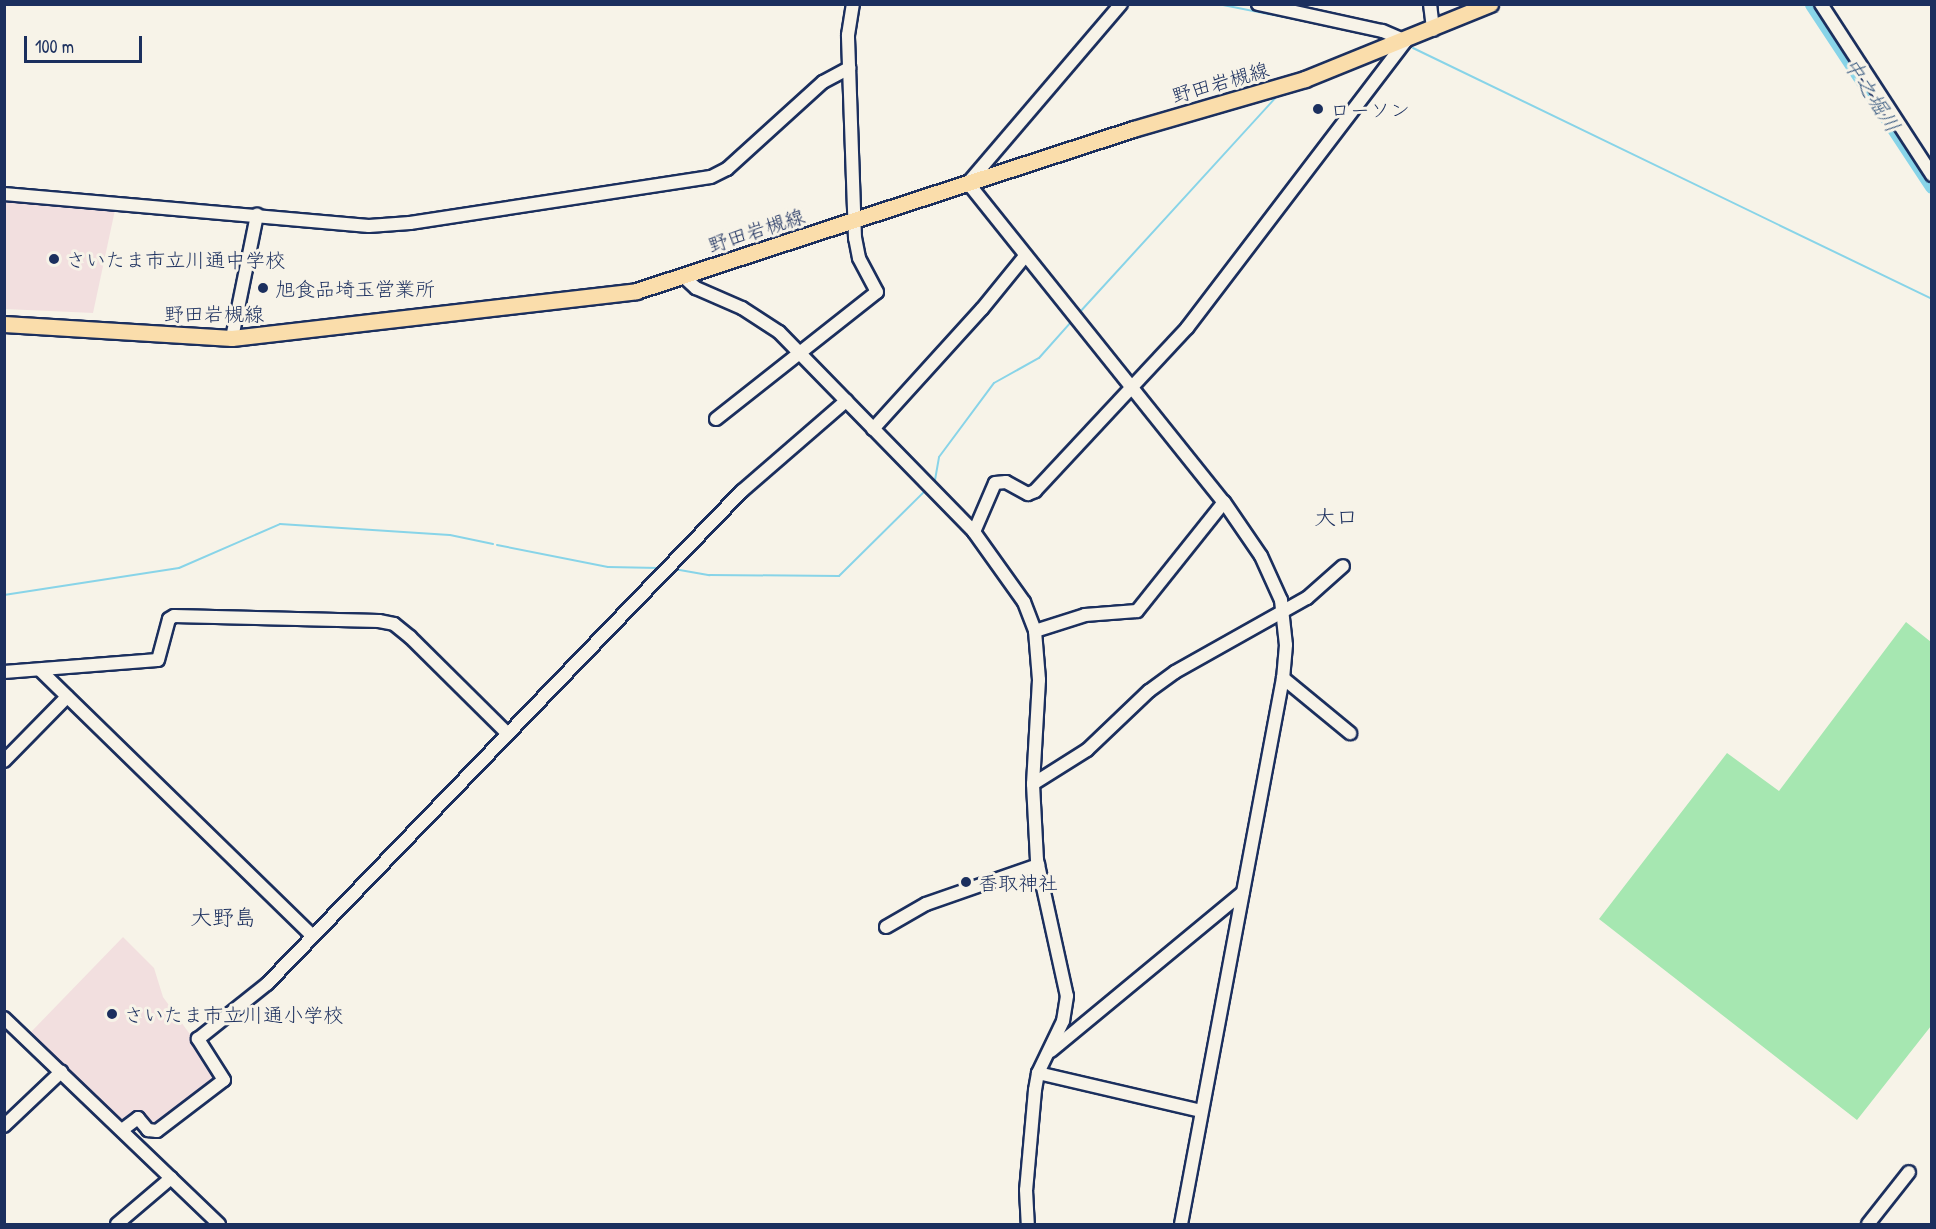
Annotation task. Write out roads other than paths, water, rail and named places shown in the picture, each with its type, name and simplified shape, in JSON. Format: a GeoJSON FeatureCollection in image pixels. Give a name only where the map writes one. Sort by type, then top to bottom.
{"type":"FeatureCollection","features":[{"type":"Feature","properties":{"kind":"main road","name":"野田岩槻線"},"geometry":{"type":"LineString","coordinates":[[4,324],[232,338],[611,296],[683,276],[1133,129],[1294,82],[1403,42],[1490,4]]}},
{"type":"Feature","properties":{"kind":"street"},"geometry":{"type":"LineString","coordinates":[[716,419],[877,292],[859,258],[855,219],[849,68],[853,4]]}},
{"type":"Feature","properties":{"kind":"street"},"geometry":{"type":"LineString","coordinates":[[1121,4],[968,183],[1224,502],[1261,555],[1282,613],[1283,678],[1181,1224]]}},
{"type":"Feature","properties":{"kind":"street"},"geometry":{"type":"LineString","coordinates":[[974,532],[995,483],[1006,482],[1028,494],[1035,491],[1133,389],[1187,328],[1403,42],[1382,31],[1258,4]]}},
{"type":"Feature","properties":{"kind":"street"},"geometry":{"type":"LineString","coordinates":[[1430,4],[1433,30]]}},
{"type":"Feature","properties":{"kind":"street"},"geometry":{"type":"LineString","coordinates":[[1821,4],[1932,175]]}},
{"type":"Feature","properties":{"kind":"street"},"geometry":{"type":"LineString","coordinates":[[4,194],[369,226],[400,224],[711,177],[727,170],[823,82],[849,68]]}},
{"type":"Feature","properties":{"kind":"street"},"geometry":{"type":"LineString","coordinates":[[232,338],[257,215]]}},
{"type":"Feature","properties":{"kind":"street"},"geometry":{"type":"LineString","coordinates":[[873,429],[982,309],[1025,256]]}},
{"type":"Feature","properties":{"kind":"street"},"geometry":{"type":"LineString","coordinates":[[683,276],[696,288],[742,308],[779,332],[799,352],[974,532],[1024,602],[1035,631],[1039,715],[1033,784],[1038,866],[1067,996],[1063,1021],[1038,1073],[1027,1168],[1028,1224]]}},
{"type":"Feature","properties":{"kind":"street"},"geometry":{"type":"LineString","coordinates":[[122,1130],[138,1118],[148,1130],[157,1131],[224,1080],[198,1039],[255,995],[506,732],[742,491],[846,401]]}},
{"type":"Feature","properties":{"kind":"street"},"geometry":{"type":"LineString","coordinates":[[1035,631],[1085,615],[1137,610],[1224,502]]}},
{"type":"Feature","properties":{"kind":"street"},"geometry":{"type":"LineString","coordinates":[[1033,784],[1087,750],[1149,691],[1175,672],[1307,598],[1343,566]]}},
{"type":"Feature","properties":{"kind":"street"},"geometry":{"type":"LineString","coordinates":[[4,672],[158,660],[169,619],[174,616],[379,621],[394,624],[410,637],[506,732]]}},
{"type":"Feature","properties":{"kind":"street"},"geometry":{"type":"LineString","coordinates":[[40,670],[312,934]]}},
{"type":"Feature","properties":{"kind":"street"},"geometry":{"type":"LineString","coordinates":[[1283,678],[1350,733]]}},
{"type":"Feature","properties":{"kind":"street"},"geometry":{"type":"LineString","coordinates":[[4,761],[67,697]]}},
{"type":"Feature","properties":{"kind":"street"},"geometry":{"type":"LineString","coordinates":[[886,927],[926,904],[1038,866]]}},
{"type":"Feature","properties":{"kind":"street"},"geometry":{"type":"LineString","coordinates":[[1047,1054],[1243,892]]}},
{"type":"Feature","properties":{"kind":"street"},"geometry":{"type":"LineString","coordinates":[[4,1018],[122,1130],[216,1224]]}},
{"type":"Feature","properties":{"kind":"street"},"geometry":{"type":"LineString","coordinates":[[4,1126],[61,1072]]}},
{"type":"Feature","properties":{"kind":"street"},"geometry":{"type":"LineString","coordinates":[[1038,1073],[1201,1111]]}},
{"type":"Feature","properties":{"kind":"street"},"geometry":{"type":"LineString","coordinates":[[1868,1224],[1909,1172]]}},
{"type":"Feature","properties":{"kind":"street"},"geometry":{"type":"LineString","coordinates":[[117,1224],[171,1178]]}},
{"type":"Feature","properties":{"kind":"waterway"},"geometry":{"type":"LineString","coordinates":[[1218,4],[1354,31]]}},
{"type":"Feature","properties":{"kind":"waterway","name":"中之堀川"},"geometry":{"type":"LineString","coordinates":[[1812,4],[1932,186]]}},
{"type":"Feature","properties":{"kind":"waterway"},"geometry":{"type":"LineString","coordinates":[[1413,48],[1932,299]]}},
{"type":"Feature","properties":{"kind":"waterway"},"geometry":{"type":"LineString","coordinates":[[1339,73],[1387,56]]}},
{"type":"Feature","properties":{"kind":"waterway"},"geometry":{"type":"LineString","coordinates":[[1079,313],[1279,94]]}},
{"type":"Feature","properties":{"kind":"waterway"},"geometry":{"type":"LineString","coordinates":[[935,480],[939,457],[994,383],[1039,358],[1072,321]]}},
{"type":"Feature","properties":{"kind":"waterway"},"geometry":{"type":"LineString","coordinates":[[674,569],[709,575],[839,576],[925,491]]}},
{"type":"Feature","properties":{"kind":"waterway"},"geometry":{"type":"LineString","coordinates":[[4,595],[179,568],[280,524],[450,535],[493,544]]}},
{"type":"Feature","properties":{"kind":"waterway"},"geometry":{"type":"LineString","coordinates":[[497,545],[608,567],[659,568]]}},
{"type":"Feature","properties":{"kind":"place","name":"ローソン"},"geometry":{"type":"Point","coordinates":[1318,109]}},
{"type":"Feature","properties":{"kind":"place","name":"さいたま市立川通中学校"},"geometry":{"type":"Point","coordinates":[54,259]}},
{"type":"Feature","properties":{"kind":"place","name":"旭食品埼玉営業所"},"geometry":{"type":"Point","coordinates":[263,288]}},
{"type":"Feature","properties":{"kind":"place","name":"香取神社"},"geometry":{"type":"Point","coordinates":[966,882]}},
{"type":"Feature","properties":{"kind":"place","name":"さいたま市立川通小学校"},"geometry":{"type":"Point","coordinates":[112,1014]}},
{"type":"Feature","properties":{"kind":"district","name":"大口"},"geometry":{"type":"Point","coordinates":[1336,518]}},
{"type":"Feature","properties":{"kind":"district","name":"大野島"},"geometry":{"type":"Point","coordinates":[223,918]}}]}
